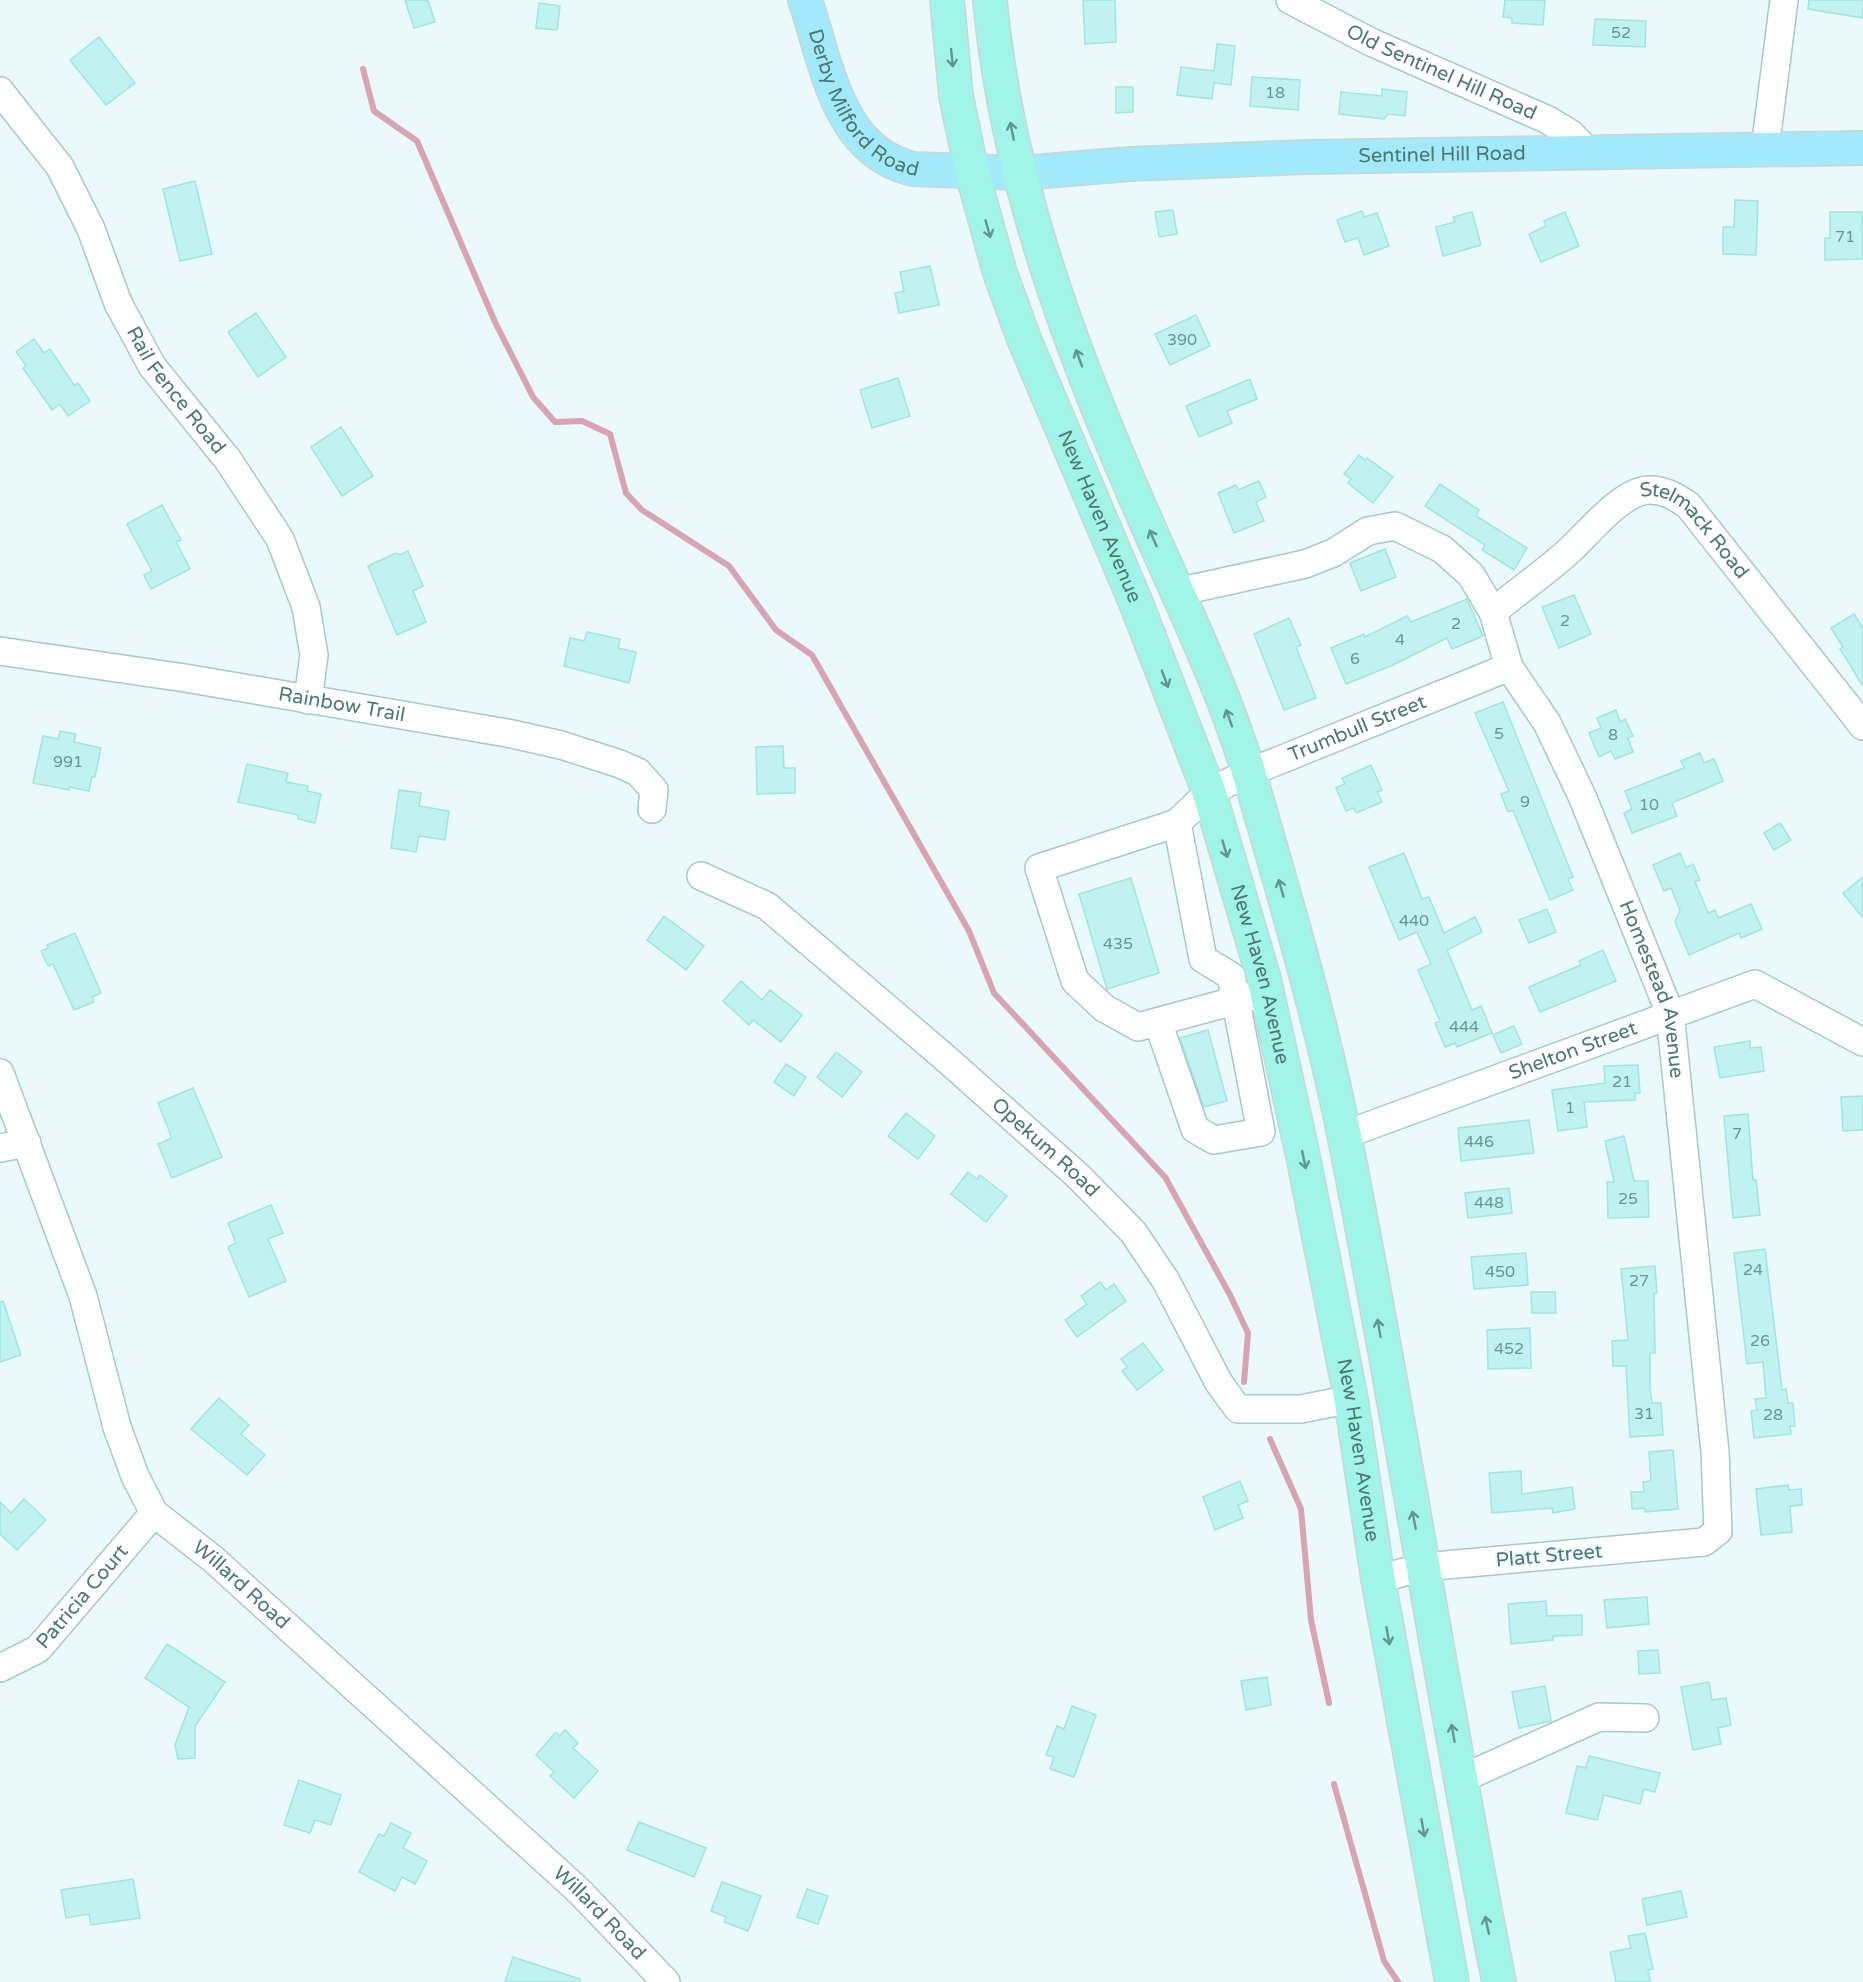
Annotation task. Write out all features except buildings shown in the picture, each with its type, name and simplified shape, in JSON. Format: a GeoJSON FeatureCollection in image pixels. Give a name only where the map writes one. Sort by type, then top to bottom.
{"type":"FeatureCollection","features":[{"type":"Feature","properties":{"kind":"highway","name":"New Haven Avenue"},"geometry":{"type":"LineString","coordinates":[[947,0],[956,96],[972,172],[1000,273],[1024,339],[1136,603],[1209,792],[1267,992],[1350,1399],[1378,1579],[1452,1982]]}},
{"type":"Feature","properties":{"kind":"highway","name":"New Haven Avenue"},"geometry":{"type":"LineString","coordinates":[[990,0],[994,40],[1021,173],[1049,277],[1090,389],[1224,705],[1248,773],[1305,972],[1344,1135],[1499,1982]]}},
{"type":"Feature","properties":{"kind":"main road","name":"Derby Milford Road"},"geometry":{"type":"LineString","coordinates":[[806,0],[844,114],[864,144],[897,165],[937,172],[1021,173]]}},
{"type":"Feature","properties":{"kind":"main road","name":"Sentinel Hill Road"},"geometry":{"type":"LineString","coordinates":[[1021,173],[1175,162],[1863,148]]}},
{"type":"Feature","properties":{"kind":"street","name":"Old Sentinel Hill Road"},"geometry":{"type":"LineString","coordinates":[[1290,0],[1373,43],[1548,120],[1571,134],[1588,152]]}},
{"type":"Feature","properties":{"kind":"street"},"geometry":{"type":"LineString","coordinates":[[1765,149],[1784,0]]}},
{"type":"Feature","properties":{"kind":"street","name":"Rail Fence Road"},"geometry":{"type":"LineString","coordinates":[[0,91],[60,167],[91,229],[118,303],[152,366],[228,460],[280,539],[306,607],[314,655],[308,700]]}},
{"type":"Feature","properties":{"kind":"street","name":"Stelmack Road"},"geometry":{"type":"LineString","coordinates":[[1493,612],[1569,551],[1629,496],[1649,490],[1671,493],[1688,505],[1863,726]]}},
{"type":"Feature","properties":{"kind":"street","name":"Homestead Avenue"},"geometry":{"type":"LineString","coordinates":[[1177,592],[1305,564],[1333,553],[1368,531],[1395,526],[1442,549],[1471,575],[1493,612],[1509,667],[1547,723],[1582,796],[1670,1013],[1715,1452],[1718,1531]]}},
{"type":"Feature","properties":{"kind":"street","name":"Rainbow Trail"},"geometry":{"type":"LineString","coordinates":[[0,651],[185,678],[507,734],[581,752],[638,772],[654,790],[652,809]]}},
{"type":"Feature","properties":{"kind":"street","name":"Trumbull Street"},"geometry":{"type":"LineString","coordinates":[[1177,823],[1209,792],[1248,773],[1509,667]]}},
{"type":"Feature","properties":{"kind":"street"},"geometry":{"type":"LineString","coordinates":[[1260,1132],[1234,1000],[1231,976],[1203,959],[1177,823],[1039,868],[1075,981],[1104,1008],[1138,1028],[1234,1000],[1267,992]]}},
{"type":"Feature","properties":{"kind":"street","name":"Opekum Road"},"geometry":{"type":"LineString","coordinates":[[701,876],[767,906],[943,1056],[1078,1176],[1140,1242],[1166,1281],[1219,1383],[1238,1409],[1301,1409],[1350,1399]]}},
{"type":"Feature","properties":{"kind":"street","name":"Shelton Street"},"geometry":{"type":"LineString","coordinates":[[1344,1135],[1670,1013],[1755,984],[1863,1042]]}},
{"type":"Feature","properties":{"kind":"street"},"geometry":{"type":"LineString","coordinates":[[1158,1022],[1195,1129],[1214,1140],[1296,1126]]}},
{"type":"Feature","properties":{"kind":"street","name":"Willard Road"},"geometry":{"type":"LineString","coordinates":[[0,1073],[83,1296],[117,1427],[135,1476],[154,1513],[213,1559],[579,1891],[666,1982]]}},
{"type":"Feature","properties":{"kind":"street"},"geometry":{"type":"LineString","coordinates":[[1253,1093],[1287,1083]]}},
{"type":"Feature","properties":{"kind":"street"},"geometry":{"type":"LineString","coordinates":[[0,1148],[27,1143]]}},
{"type":"Feature","properties":{"kind":"street","name":"Patricia Court"},"geometry":{"type":"LineString","coordinates":[[0,1668],[38,1649],[154,1513]]}},
{"type":"Feature","properties":{"kind":"street","name":"Platt Street"},"geometry":{"type":"LineString","coordinates":[[1378,1579],[1423,1567],[1704,1542],[1718,1531]]}},
{"type":"Feature","properties":{"kind":"street"},"geometry":{"type":"LineString","coordinates":[[1461,1779],[1599,1717],[1645,1718]]}},
{"type":"Feature","properties":{"kind":"waterway"},"geometry":{"type":"LineString","coordinates":[[363,69],[374,111],[417,141],[495,322],[533,397],[555,422],[582,421],[610,434],[626,493],[642,510],[729,566],[776,630],[812,655],[969,931],[994,993],[1165,1177],[1230,1295],[1248,1333],[1244,1382]]}},
{"type":"Feature","properties":{"kind":"waterway"},"geometry":{"type":"LineString","coordinates":[[1270,1439],[1301,1509],[1311,1620],[1329,1703]]}},
{"type":"Feature","properties":{"kind":"waterway"},"geometry":{"type":"LineString","coordinates":[[1334,1784],[1384,1961],[1398,1982]]}}]}
